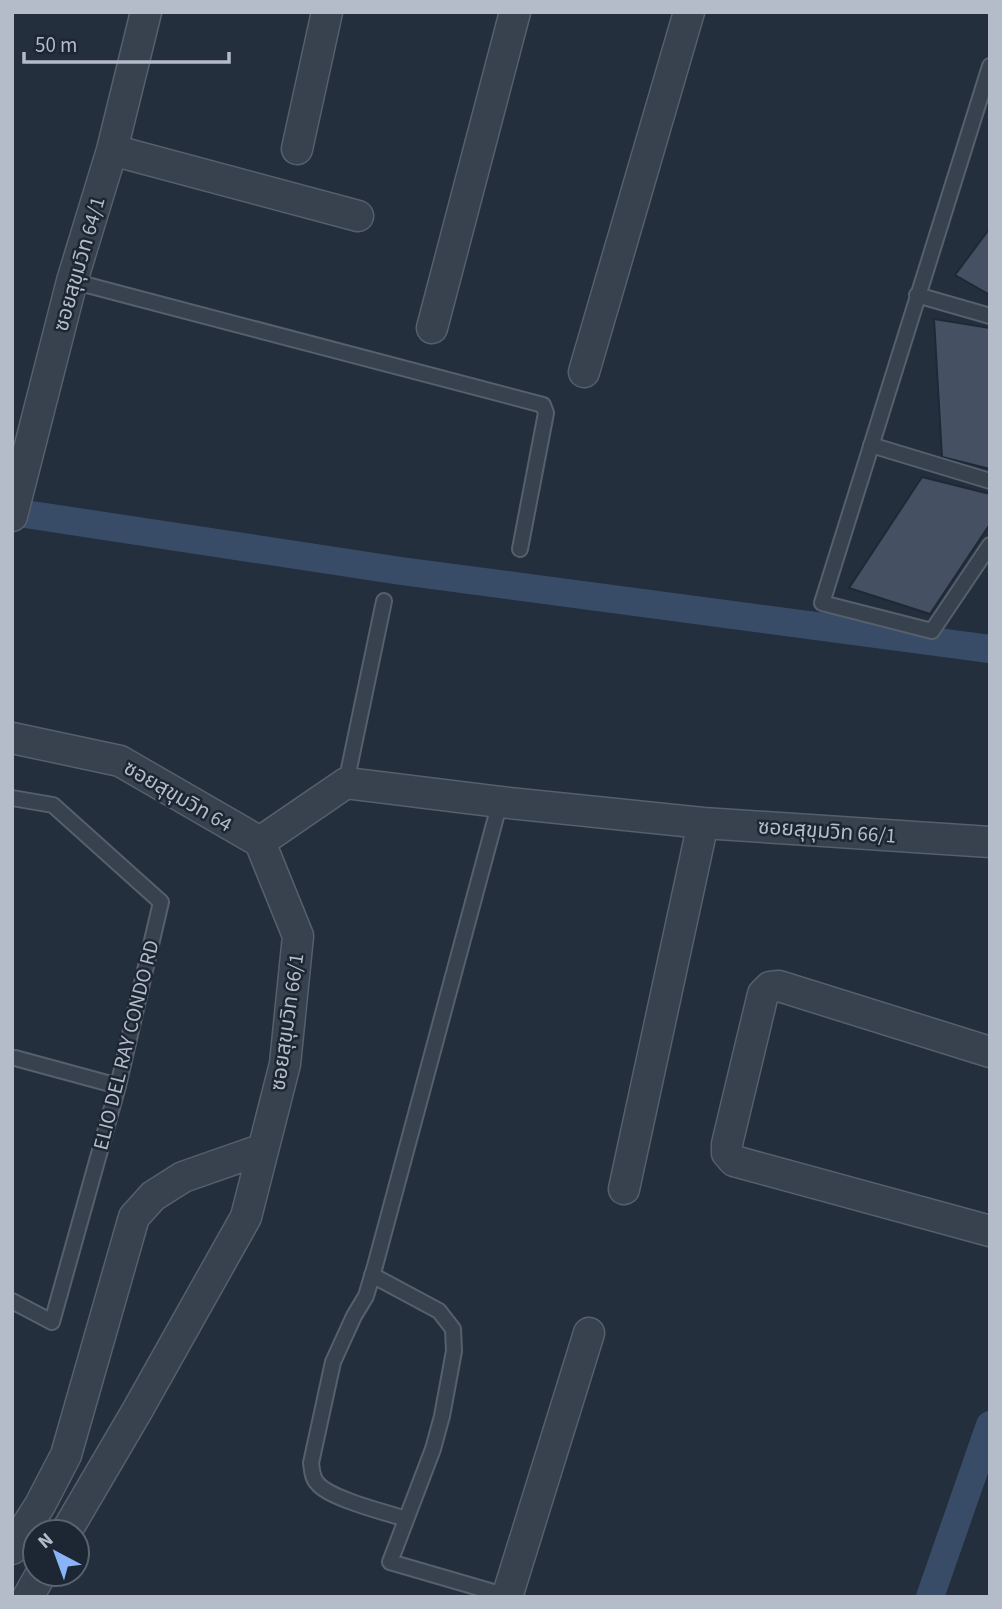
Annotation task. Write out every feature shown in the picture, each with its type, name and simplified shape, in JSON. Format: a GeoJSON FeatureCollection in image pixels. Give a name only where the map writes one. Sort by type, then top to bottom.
{"type":"FeatureCollection","features":[{"type":"Feature","properties":{"kind":"street","name":"ซอยสุขุมวิท 64/1"},"geometry":{"type":"LineString","coordinates":[[12,516],[72,281],[112,150],[146,12]]}},
{"type":"Feature","properties":{"kind":"street"},"geometry":{"type":"LineString","coordinates":[[297,149],[327,12]]}},
{"type":"Feature","properties":{"kind":"street"},"geometry":{"type":"LineString","coordinates":[[432,328],[514,12]]}},
{"type":"Feature","properties":{"kind":"street"},"geometry":{"type":"LineString","coordinates":[[584,372],[689,12]]}},
{"type":"Feature","properties":{"kind":"street"},"geometry":{"type":"LineString","coordinates":[[112,150],[358,216]]}},
{"type":"Feature","properties":{"kind":"street","name":"ซอยสุขุมวิท 64"},"geometry":{"type":"LineString","coordinates":[[12,738],[120,761],[260,842]]}},
{"type":"Feature","properties":{"kind":"street"},"geometry":{"type":"LineString","coordinates":[[260,842],[346,783]]}},
{"type":"Feature","properties":{"kind":"street","name":"ซอยสุขุมวิท 66/1"},"geometry":{"type":"LineString","coordinates":[[346,783],[703,823],[990,842]]}},
{"type":"Feature","properties":{"kind":"street"},"geometry":{"type":"LineString","coordinates":[[624,1189],[703,823]]}},
{"type":"Feature","properties":{"kind":"street","name":"ซอยสุขุมวิท 66/1"},"geometry":{"type":"LineString","coordinates":[[74,1518],[246,1217],[285,1064],[298,936],[260,842]]}},
{"type":"Feature","properties":{"kind":"street"},"geometry":{"type":"LineString","coordinates":[[990,1052],[779,986],[770,987],[764,994],[727,1153],[734,1161],[990,1231]]}},
{"type":"Feature","properties":{"kind":"street"},"geometry":{"type":"LineString","coordinates":[[12,1549],[40,1506],[66,1455],[134,1217],[153,1196],[183,1177],[263,1149]]}},
{"type":"Feature","properties":{"kind":"street"},"geometry":{"type":"LineString","coordinates":[[507,1597],[589,1333]]}},
{"type":"Feature","properties":{"kind":"lane"},"geometry":{"type":"LineString","coordinates":[[990,65],[822,603],[932,631],[990,545]]}},
{"type":"Feature","properties":{"kind":"lane"},"geometry":{"type":"LineString","coordinates":[[975,115],[990,119]]}},
{"type":"Feature","properties":{"kind":"lane"},"geometry":{"type":"LineString","coordinates":[[72,281],[543,405],[546,413],[520,549]]}},
{"type":"Feature","properties":{"kind":"lane"},"geometry":{"type":"LineString","coordinates":[[917,295],[990,316]]}},
{"type":"Feature","properties":{"kind":"lane"},"geometry":{"type":"LineString","coordinates":[[871,445],[990,481]]}},
{"type":"Feature","properties":{"kind":"lane"},"geometry":{"type":"LineString","coordinates":[[346,783],[384,601]]}},
{"type":"Feature","properties":{"kind":"lane","name":"ELIO DEL RAY CONDO RD"},"geometry":{"type":"LineString","coordinates":[[12,798],[53,805],[160,902],[118,1086],[52,1322],[12,1301]]}},
{"type":"Feature","properties":{"kind":"lane"},"geometry":{"type":"LineString","coordinates":[[406,1519],[333,1495],[313,1478],[311,1463],[332,1362],[366,1296],[500,802]]}},
{"type":"Feature","properties":{"kind":"lane"},"geometry":{"type":"LineString","coordinates":[[15,1058],[118,1086]]}},
{"type":"Feature","properties":{"kind":"lane"},"geometry":{"type":"LineString","coordinates":[[372,1275],[439,1311],[453,1329],[454,1351],[442,1416],[433,1449],[390,1562],[507,1597]]}},
{"type":"Feature","properties":{"kind":"building"},"geometry":{"type":"Polygon","coordinates":[[[990,228],[990,295],[955,275],[990,228]]]}},
{"type":"Feature","properties":{"kind":"building"},"geometry":{"type":"Polygon","coordinates":[[[934,319],[990,328],[990,469],[942,457],[934,319]]]}},
{"type":"Feature","properties":{"kind":"building"},"geometry":{"type":"Polygon","coordinates":[[[922,477],[990,494],[990,524],[930,614],[849,588],[922,477]]]}},
{"type":"Feature","properties":{"kind":"waterway"},"geometry":{"type":"LineString","coordinates":[[12,512],[401,571],[990,649]]}},
{"type":"Feature","properties":{"kind":"waterway"},"geometry":{"type":"LineString","coordinates":[[930,1597],[990,1425]]}}]}
